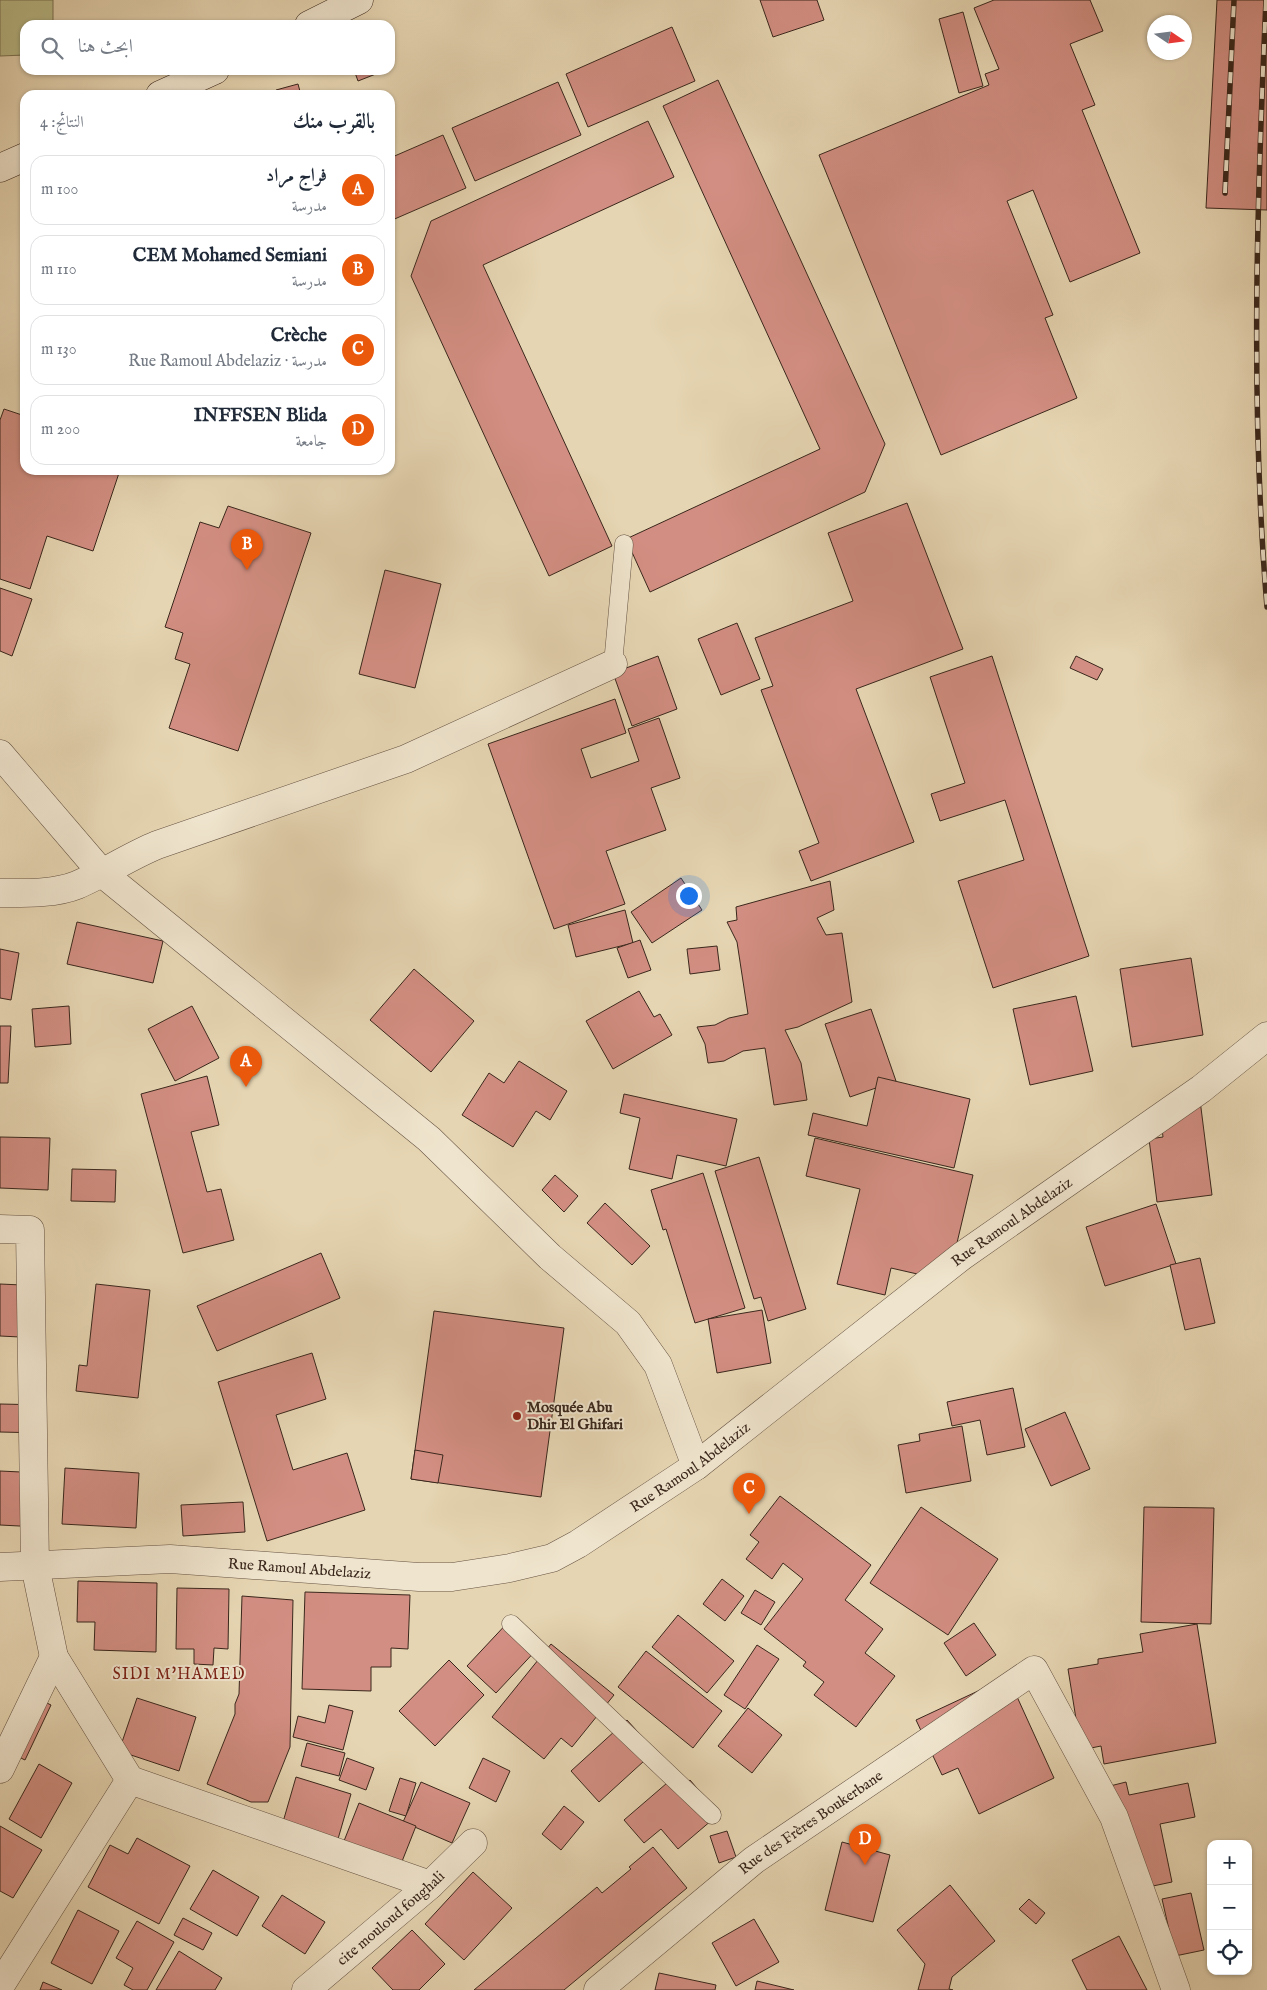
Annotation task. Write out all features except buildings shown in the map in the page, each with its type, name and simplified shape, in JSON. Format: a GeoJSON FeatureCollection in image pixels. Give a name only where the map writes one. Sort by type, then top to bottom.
{"type":"FeatureCollection","features":[{"type":"Feature","properties":{"kind":"street"},"geometry":{"type":"LineString","coordinates":[[319,20],[359,0]]}},
{"type":"Feature","properties":{"kind":"street"},"geometry":{"type":"LineString","coordinates":[[171,90],[204,75]]}},
{"type":"Feature","properties":{"kind":"street"},"geometry":{"type":"LineString","coordinates":[[0,168],[20,159]]}},
{"type":"Feature","properties":{"kind":"street"},"geometry":{"type":"LineString","coordinates":[[0,893],[57,890],[76,885],[102,873],[136,853],[158,844],[406,759],[612,664]]}},
{"type":"Feature","properties":{"kind":"street"},"geometry":{"type":"LineString","coordinates":[[0,754],[102,873],[430,1139],[550,1257],[628,1323],[658,1365],[696,1466]]}},
{"type":"Feature","properties":{"kind":"street","name":"Rue Ramoul Abdelaziz"},"geometry":{"type":"LineString","coordinates":[[0,1567],[170,1558],[419,1577],[452,1577],[510,1568],[552,1558],[578,1544],[696,1466],[962,1256],[1201,1089],[1267,1036]]}},
{"type":"Feature","properties":{"kind":"street"},"geometry":{"type":"LineString","coordinates":[[0,1229],[30,1230],[35,1566],[54,1657],[130,1780],[430,1885]]}},
{"type":"Feature","properties":{"kind":"street"},"geometry":{"type":"LineString","coordinates":[[0,1769],[54,1657]]}},
{"type":"Feature","properties":{"kind":"street","name":"Rue des Frères Boukerbane"},"geometry":{"type":"LineString","coordinates":[[598,1990],[754,1860],[1034,1670],[1114,1817],[1176,1990]]}},
{"type":"Feature","properties":{"kind":"street"},"geometry":{"type":"LineString","coordinates":[[0,1986],[130,1780]]}},
{"type":"Feature","properties":{"kind":"street","name":"cite mouloud foughali"},"geometry":{"type":"LineString","coordinates":[[306,1990],[430,1885],[473,1843]]}},
{"type":"Feature","properties":{"kind":"lane"},"geometry":{"type":"LineString","coordinates":[[612,664],[624,544]]}},
{"type":"Feature","properties":{"kind":"lane"},"geometry":{"type":"LineString","coordinates":[[511,1624],[712,1815]]}},
{"type":"Feature","properties":{"kind":"green space"},"geometry":{"type":"Polygon","coordinates":[[[0,0],[53,0],[53,20],[20,20],[20,55],[0,56],[0,0]]]}},
{"type":"Feature","properties":{"kind":"railway"},"geometry":{"type":"LineString","coordinates":[[1225,193],[1234,0]]}},
{"type":"Feature","properties":{"kind":"railway"},"geometry":{"type":"LineString","coordinates":[[1266,0],[1258,227],[1257,379],[1258,455],[1267,607]]}},
{"type":"Feature","properties":{"kind":"place","name":"CEM Mohamed Semiani"},"geometry":{"type":"Point","coordinates":[247,570]}},
{"type":"Feature","properties":{"kind":"place","name":"فراج مراد"},"geometry":{"type":"Point","coordinates":[246,1087]}},
{"type":"Feature","properties":{"kind":"place","name":"Mosquée Abu Dhir El Ghifari"},"geometry":{"type":"Point","coordinates":[517,1416]}},
{"type":"Feature","properties":{"kind":"place","name":"Crèche"},"geometry":{"type":"Point","coordinates":[749,1514]}},
{"type":"Feature","properties":{"kind":"place","name":"INFFSEN Blida"},"geometry":{"type":"Point","coordinates":[865,1865]}},
{"type":"Feature","properties":{"kind":"district","name":"SIDI M'HAMED"},"geometry":{"type":"Point","coordinates":[179,1675]}}]}
